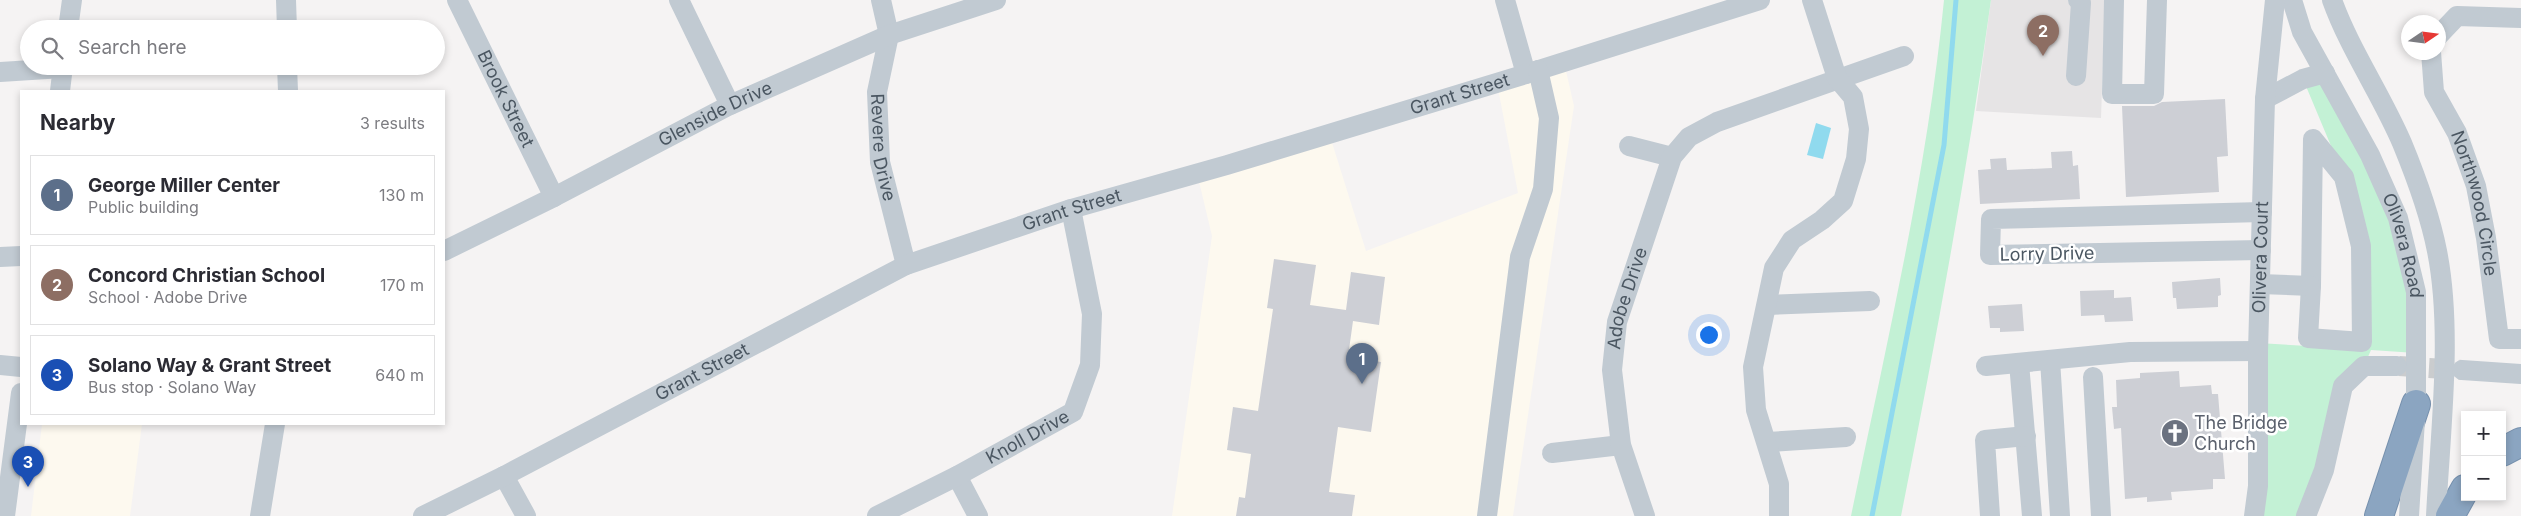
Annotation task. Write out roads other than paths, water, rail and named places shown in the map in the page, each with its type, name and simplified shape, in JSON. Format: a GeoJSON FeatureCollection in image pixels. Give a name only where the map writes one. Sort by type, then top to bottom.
{"type":"FeatureCollection","features":[{"type":"Feature","properties":{"kind":"highway"},"geometry":{"type":"LineString","coordinates":[[2379,516],[2416,404]]}},
{"type":"Feature","properties":{"kind":"highway"},"geometry":{"type":"LineString","coordinates":[[2506,450],[2521,442]]}},
{"type":"Feature","properties":{"kind":"highway"},"geometry":{"type":"LineString","coordinates":[[2450,516],[2461,496]]}},
{"type":"Feature","properties":{"kind":"street"},"geometry":{"type":"LineString","coordinates":[[69,20],[72,0]]}},
{"type":"Feature","properties":{"kind":"street"},"geometry":{"type":"LineString","coordinates":[[286,0],[287,20]]}},
{"type":"Feature","properties":{"kind":"street","name":"Brook Street"},"geometry":{"type":"LineString","coordinates":[[457,0],[554,197]]}},
{"type":"Feature","properties":{"kind":"street"},"geometry":{"type":"LineString","coordinates":[[679,0],[730,105]]}},
{"type":"Feature","properties":{"kind":"street","name":"Revere Drive"},"geometry":{"type":"LineString","coordinates":[[881,0],[889,35],[876,92],[880,162],[906,265]]}},
{"type":"Feature","properties":{"kind":"street","name":"Glenside Drive"},"geometry":{"type":"LineString","coordinates":[[445,251],[554,197],[730,105],[889,35],[996,0]]}},
{"type":"Feature","properties":{"kind":"street"},"geometry":{"type":"LineString","coordinates":[[1486,516],[1520,258],[1543,189],[1549,118],[1505,0]]}},
{"type":"Feature","properties":{"kind":"street","name":"Grant Street"},"geometry":{"type":"LineString","coordinates":[[423,516],[504,476],[906,265],[1071,209],[1228,165],[1760,0]]}},
{"type":"Feature","properties":{"kind":"street"},"geometry":{"type":"LineString","coordinates":[[1779,516],[1779,484],[1768,442],[1756,410],[1753,367],[1774,268],[1792,240],[1822,220],[1844,201],[1856,159],[1859,129],[1853,97],[1837,78],[1812,0]]}},
{"type":"Feature","properties":{"kind":"street"},"geometry":{"type":"LineString","coordinates":[[2076,76],[2081,3],[2078,0]]}},
{"type":"Feature","properties":{"kind":"street"},"geometry":{"type":"LineString","coordinates":[[2114,0],[2112,94],[2154,94],[2157,0]]}},
{"type":"Feature","properties":{"kind":"street","name":"Olivera Court"},"geometry":{"type":"LineString","coordinates":[[2254,516],[2258,486],[2258,352],[2265,99],[2275,0]]}},
{"type":"Feature","properties":{"kind":"street","name":"Olivera Road"},"geometry":{"type":"LineString","coordinates":[[2292,0],[2302,32],[2370,155],[2398,218],[2416,292],[2416,404],[2410,516]]}},
{"type":"Feature","properties":{"kind":"street","name":"Olivera Road"},"geometry":{"type":"LineString","coordinates":[[2332,0],[2342,28],[2402,143],[2423,203],[2437,252],[2444,324],[2436,516]]}},
{"type":"Feature","properties":{"kind":"street"},"geometry":{"type":"LineString","coordinates":[[2342,28],[2346,0]]}},
{"type":"Feature","properties":{"kind":"street"},"geometry":{"type":"LineString","coordinates":[[2446,28],[2458,16],[2521,18]]}},
{"type":"Feature","properties":{"kind":"street","name":"Adobe Drive"},"geometry":{"type":"LineString","coordinates":[[1645,516],[1620,445],[1612,370],[1617,322],[1672,156],[1689,137],[1717,122],[1837,78],[1904,56]]}},
{"type":"Feature","properties":{"kind":"street","name":"Northwood Circle"},"geometry":{"type":"LineString","coordinates":[[2432,60],[2434,92],[2457,133],[2476,186],[2486,238],[2499,340],[2521,339]]}},
{"type":"Feature","properties":{"kind":"street"},"geometry":{"type":"LineString","coordinates":[[0,72],[20,70]]}},
{"type":"Feature","properties":{"kind":"street"},"geometry":{"type":"LineString","coordinates":[[2265,99],[2303,78],[2325,73]]}},
{"type":"Feature","properties":{"kind":"street"},"geometry":{"type":"LineString","coordinates":[[60,90],[62,75]]}},
{"type":"Feature","properties":{"kind":"street"},"geometry":{"type":"LineString","coordinates":[[288,75],[288,90]]}},
{"type":"Feature","properties":{"kind":"street"},"geometry":{"type":"LineString","coordinates":[[2313,139],[2344,177],[2361,246],[2362,342],[2308,338],[2311,286],[2312,198],[2313,139]]}},
{"type":"Feature","properties":{"kind":"street"},"geometry":{"type":"LineString","coordinates":[[1629,146],[1672,156]]}},
{"type":"Feature","properties":{"kind":"street","name":"Knoll Drive"},"geometry":{"type":"LineString","coordinates":[[876,516],[957,476],[1073,412],[1090,365],[1092,314],[1071,209]]}},
{"type":"Feature","properties":{"kind":"street","name":"Lorry Drive"},"geometry":{"type":"LineString","coordinates":[[2261,250],[1990,255],[1991,219],[2262,212]]}},
{"type":"Feature","properties":{"kind":"street"},"geometry":{"type":"LineString","coordinates":[[0,257],[20,256]]}},
{"type":"Feature","properties":{"kind":"street"},"geometry":{"type":"LineString","coordinates":[[2260,284],[2311,286]]}},
{"type":"Feature","properties":{"kind":"street"},"geometry":{"type":"LineString","coordinates":[[1767,305],[1870,300]]}},
{"type":"Feature","properties":{"kind":"street"},"geometry":{"type":"LineString","coordinates":[[1986,366],[2130,352],[2258,352]]}},
{"type":"Feature","properties":{"kind":"street"},"geometry":{"type":"LineString","coordinates":[[2050,360],[2060,516]]}},
{"type":"Feature","properties":{"kind":"street"},"geometry":{"type":"LineString","coordinates":[[2020,363],[2032,516]]}},
{"type":"Feature","properties":{"kind":"street"},"geometry":{"type":"LineString","coordinates":[[0,365],[20,367]]}},
{"type":"Feature","properties":{"kind":"street"},"geometry":{"type":"LineString","coordinates":[[2306,516],[2324,470],[2344,386],[2364,366],[2397,366]]}},
{"type":"Feature","properties":{"kind":"street"},"geometry":{"type":"LineString","coordinates":[[2462,370],[2521,374]]}},
{"type":"Feature","properties":{"kind":"street"},"geometry":{"type":"LineString","coordinates":[[2093,377],[2102,516]]}},
{"type":"Feature","properties":{"kind":"street"},"geometry":{"type":"LineString","coordinates":[[2,516],[20,399]]}},
{"type":"Feature","properties":{"kind":"street"},"geometry":{"type":"LineString","coordinates":[[260,516],[275,425]]}},
{"type":"Feature","properties":{"kind":"street"},"geometry":{"type":"LineString","coordinates":[[1990,516],[1985,440],[2026,436]]}},
{"type":"Feature","properties":{"kind":"street"},"geometry":{"type":"LineString","coordinates":[[1768,442],[1846,437]]}},
{"type":"Feature","properties":{"kind":"street"},"geometry":{"type":"LineString","coordinates":[[1552,453],[1620,445]]}},
{"type":"Feature","properties":{"kind":"street"},"geometry":{"type":"LineString","coordinates":[[504,476],[526,516]]}},
{"type":"Feature","properties":{"kind":"street"},"geometry":{"type":"LineString","coordinates":[[957,476],[978,516]]}},
{"type":"Feature","properties":{"kind":"water"},"geometry":{"type":"Polygon","coordinates":[[[1816,123],[1831,128],[1823,159],[1807,155],[1816,123]]]}},
{"type":"Feature","properties":{"kind":"waterway"},"geometry":{"type":"LineString","coordinates":[[1872,516],[1944,145],[1956,0]]}},
{"type":"Feature","properties":{"kind":"tunnel"},"geometry":{"type":"LineString","coordinates":[[2399,366],[2462,370]]}},
{"type":"Feature","properties":{"kind":"place","name":"Concord Christian School"},"geometry":{"type":"Point","coordinates":[2043,56]}},
{"type":"Feature","properties":{"kind":"place","name":"George Miller Center"},"geometry":{"type":"Point","coordinates":[1362,384]}},
{"type":"Feature","properties":{"kind":"place","name":"The Bridge Church"},"geometry":{"type":"Point","coordinates":[2175,433]}},
{"type":"Feature","properties":{"kind":"place","name":"Solano Way & Grant Street"},"geometry":{"type":"Point","coordinates":[28,487]}}]}
